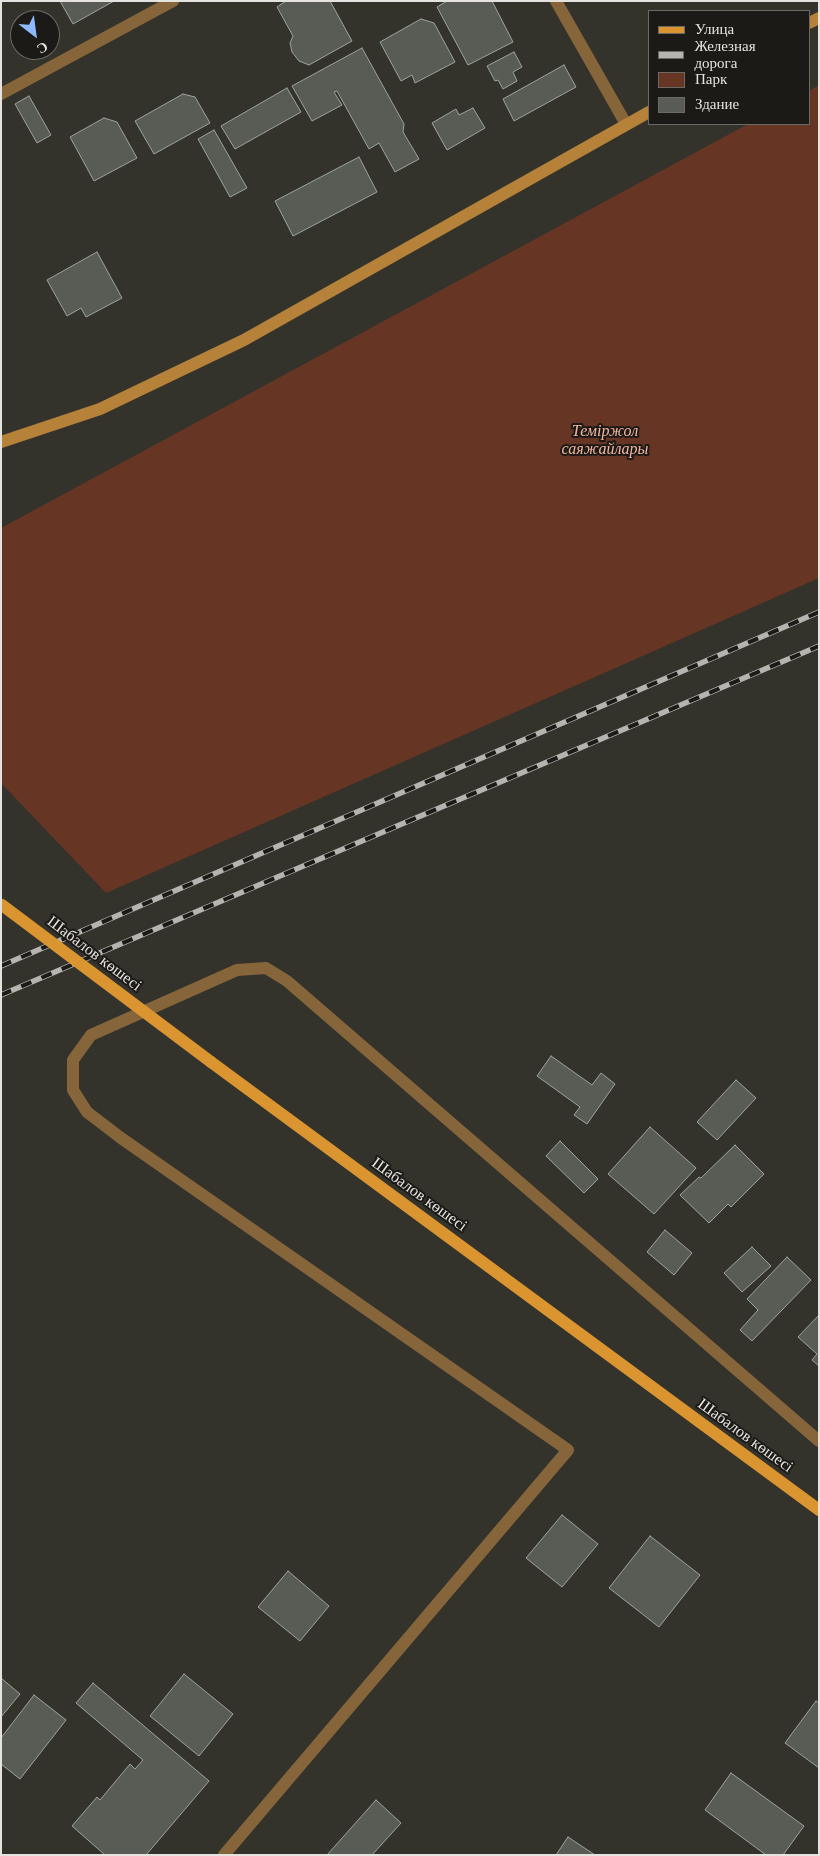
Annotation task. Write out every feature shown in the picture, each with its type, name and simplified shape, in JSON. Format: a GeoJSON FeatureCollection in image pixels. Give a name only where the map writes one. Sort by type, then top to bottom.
{"type":"FeatureCollection","features":[{"type":"Feature","properties":{"kind":"main road"},"geometry":{"type":"LineString","coordinates":[[1,442],[100,410],[244,340],[648,113]]}},
{"type":"Feature","properties":{"kind":"main road","name":"Шабалов көшесі"},"geometry":{"type":"LineString","coordinates":[[2,905],[819,1510]]}},
{"type":"Feature","properties":{"kind":"street"},"geometry":{"type":"LineString","coordinates":[[1,94],[173,1]]}},
{"type":"Feature","properties":{"kind":"street"},"geometry":{"type":"LineString","coordinates":[[556,1],[626,124]]}},
{"type":"Feature","properties":{"kind":"street"},"geometry":{"type":"LineString","coordinates":[[224,1855],[568,1450],[121,1138],[87,1112],[73,1090],[73,1060],[91,1035],[237,970],[266,968],[294,987],[819,1441]]}},
{"type":"Feature","properties":{"kind":"green space","name":"Теміржол саяжайлары"},"geometry":{"type":"Polygon","coordinates":[[[819,85],[819,578],[106,893],[1,783],[1,528],[746,125],[810,125],[810,90],[819,85]]]}},
{"type":"Feature","properties":{"kind":"building"},"geometry":{"type":"Polygon","coordinates":[[[60,1],[114,1],[73,24],[60,1]]]}},
{"type":"Feature","properties":{"kind":"building"},"geometry":{"type":"Polygon","coordinates":[[[286,1],[330,1],[352,41],[309,65],[299,61],[292,52],[290,43],[293,36],[277,7],[286,1]]]}},
{"type":"Feature","properties":{"kind":"building"},"geometry":{"type":"Polygon","coordinates":[[[447,1],[492,1],[513,42],[468,65],[437,7],[447,1]]]}},
{"type":"Feature","properties":{"kind":"building"},"geometry":{"type":"Polygon","coordinates":[[[421,19],[434,23],[455,62],[415,83],[412,75],[401,81],[380,42],[421,19]]]}},
{"type":"Feature","properties":{"kind":"building"},"geometry":{"type":"Polygon","coordinates":[[[362,48],[404,124],[403,132],[419,159],[395,172],[379,143],[369,149],[337,91],[334,92],[342,105],[312,121],[292,86],[362,48]]]}},
{"type":"Feature","properties":{"kind":"building"},"geometry":{"type":"Polygon","coordinates":[[[514,52],[522,67],[513,72],[517,81],[503,89],[498,80],[495,81],[487,66],[514,52]]]}},
{"type":"Feature","properties":{"kind":"building"},"geometry":{"type":"Polygon","coordinates":[[[564,65],[576,87],[514,121],[503,99],[564,65]]]}},
{"type":"Feature","properties":{"kind":"building"},"geometry":{"type":"Polygon","coordinates":[[[287,88],[301,112],[235,149],[221,126],[287,88]]]}},
{"type":"Feature","properties":{"kind":"building"},"geometry":{"type":"Polygon","coordinates":[[[183,94],[195,97],[210,123],[154,154],[135,121],[183,94]]]}},
{"type":"Feature","properties":{"kind":"building"},"geometry":{"type":"Polygon","coordinates":[[[29,96],[51,135],[37,143],[15,104],[29,96]]]}},
{"type":"Feature","properties":{"kind":"building"},"geometry":{"type":"Polygon","coordinates":[[[473,108],[485,128],[447,150],[432,123],[456,109],[459,115],[473,108]]]}},
{"type":"Feature","properties":{"kind":"building"},"geometry":{"type":"Polygon","coordinates":[[[104,118],[117,122],[137,158],[94,181],[70,137],[104,118]]]}},
{"type":"Feature","properties":{"kind":"building"},"geometry":{"type":"Polygon","coordinates":[[[214,130],[247,188],[230,197],[198,139],[214,130]]]}},
{"type":"Feature","properties":{"kind":"building"},"geometry":{"type":"Polygon","coordinates":[[[359,157],[377,192],[293,236],[275,201],[359,157]]]}},
{"type":"Feature","properties":{"kind":"building"},"geometry":{"type":"Polygon","coordinates":[[[97,252],[122,298],[86,317],[81,308],[67,316],[47,280],[97,252]]]}},
{"type":"Feature","properties":{"kind":"building"},"geometry":{"type":"Polygon","coordinates":[[[551,1056],[592,1085],[601,1073],[615,1084],[587,1124],[574,1115],[580,1107],[537,1076],[551,1056]]]}},
{"type":"Feature","properties":{"kind":"building"},"geometry":{"type":"Polygon","coordinates":[[[736,1080],[756,1098],[717,1140],[697,1122],[736,1080]]]}},
{"type":"Feature","properties":{"kind":"building"},"geometry":{"type":"Polygon","coordinates":[[[650,1127],[696,1168],[654,1214],[608,1174],[650,1127]]]}},
{"type":"Feature","properties":{"kind":"building"},"geometry":{"type":"Polygon","coordinates":[[[560,1141],[598,1179],[584,1193],[546,1156],[560,1141]]]}},
{"type":"Feature","properties":{"kind":"building"},"geometry":{"type":"Polygon","coordinates":[[[735,1145],[764,1174],[731,1207],[728,1204],[709,1223],[680,1195],[699,1177],[701,1178],[735,1145]]]}},
{"type":"Feature","properties":{"kind":"building"},"geometry":{"type":"Polygon","coordinates":[[[665,1230],[692,1253],[674,1275],[647,1252],[665,1230]]]}},
{"type":"Feature","properties":{"kind":"building"},"geometry":{"type":"Polygon","coordinates":[[[752,1247],[771,1266],[742,1292],[724,1273],[752,1247]]]}},
{"type":"Feature","properties":{"kind":"building"},"geometry":{"type":"Polygon","coordinates":[[[787,1257],[811,1280],[752,1341],[740,1330],[758,1310],[747,1299],[787,1257]]]}},
{"type":"Feature","properties":{"kind":"building"},"geometry":{"type":"Polygon","coordinates":[[[819,1315],[819,1366],[812,1360],[817,1354],[798,1337],[819,1315]]]}},
{"type":"Feature","properties":{"kind":"building"},"geometry":{"type":"Polygon","coordinates":[[[562,1515],[598,1544],[562,1587],[526,1558],[562,1515]]]}},
{"type":"Feature","properties":{"kind":"building"},"geometry":{"type":"Polygon","coordinates":[[[650,1536],[700,1575],[659,1627],[609,1588],[650,1536]]]}},
{"type":"Feature","properties":{"kind":"building"},"geometry":{"type":"Polygon","coordinates":[[[288,1571],[329,1606],[300,1641],[258,1607],[288,1571]]]}},
{"type":"Feature","properties":{"kind":"building"},"geometry":{"type":"Polygon","coordinates":[[[184,1674],[233,1714],[199,1756],[150,1716],[184,1674]]]}},
{"type":"Feature","properties":{"kind":"building"},"geometry":{"type":"Polygon","coordinates":[[[1,1678],[20,1694],[1,1717],[1,1678]]]}},
{"type":"Feature","properties":{"kind":"building"},"geometry":{"type":"Polygon","coordinates":[[[93,1683],[209,1781],[146,1855],[105,1855],[72,1826],[97,1797],[100,1800],[130,1764],[135,1769],[143,1760],[76,1703],[93,1683]]]}},
{"type":"Feature","properties":{"kind":"building"},"geometry":{"type":"Polygon","coordinates":[[[34,1695],[66,1720],[20,1779],[1,1764],[1,1738],[34,1695]]]}},
{"type":"Feature","properties":{"kind":"building"},"geometry":{"type":"Polygon","coordinates":[[[816,1701],[819,1703],[819,1768],[785,1743],[816,1701]]]}},
{"type":"Feature","properties":{"kind":"building"},"geometry":{"type":"Polygon","coordinates":[[[731,1773],[804,1826],[783,1855],[766,1855],[705,1810],[731,1773]]]}},
{"type":"Feature","properties":{"kind":"building"},"geometry":{"type":"Polygon","coordinates":[[[376,1800],[401,1823],[372,1855],[327,1855],[376,1800]]]}},
{"type":"Feature","properties":{"kind":"building"},"geometry":{"type":"Polygon","coordinates":[[[568,1837],[595,1855],[556,1855],[568,1837]]]}},
{"type":"Feature","properties":{"kind":"railway"},"geometry":{"type":"LineString","coordinates":[[1,966],[819,612]]}},
{"type":"Feature","properties":{"kind":"railway"},"geometry":{"type":"LineString","coordinates":[[1,995],[819,646]]}}]}
